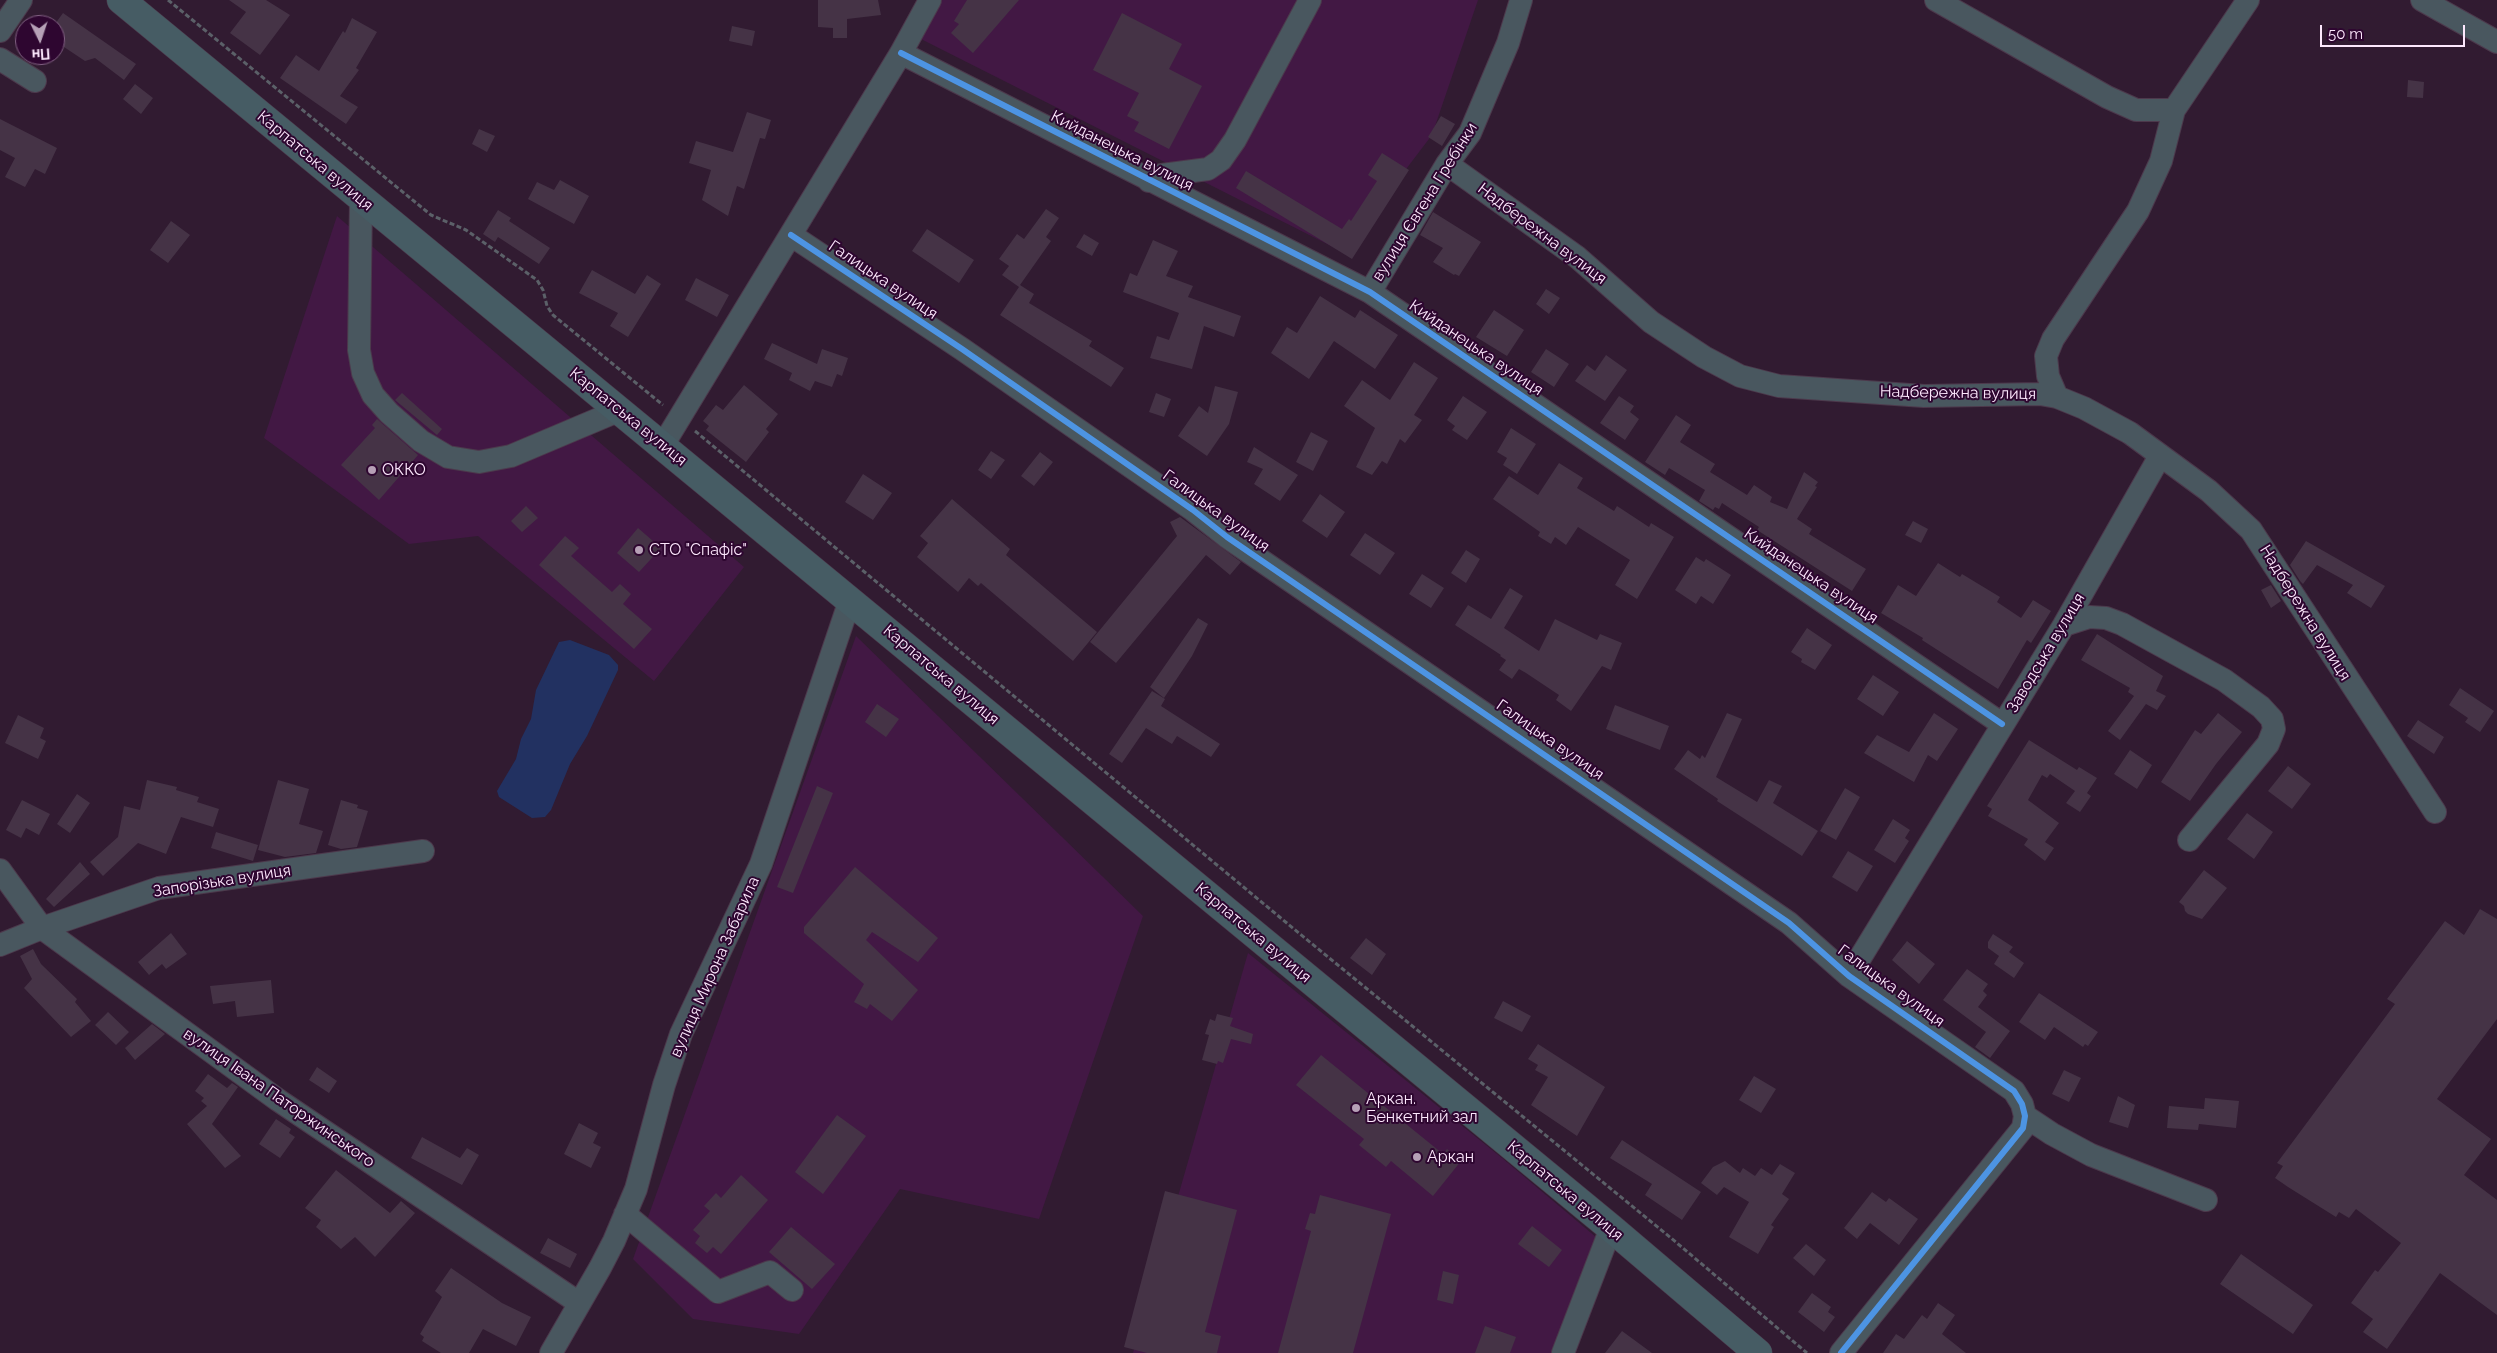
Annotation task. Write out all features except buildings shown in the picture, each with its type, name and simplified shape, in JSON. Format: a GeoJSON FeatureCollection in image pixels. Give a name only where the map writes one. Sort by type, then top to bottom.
{"type":"FeatureCollection","features":[{"type":"Feature","properties":{"kind":"main road","name":"Карпатська вулиця"},"geometry":{"type":"LineString","coordinates":[[120,0],[663,445],[1611,1228],[1754,1352]]}},
{"type":"Feature","properties":{"kind":"street"},"geometry":{"type":"LineString","coordinates":[[0,31],[21,0]]}},
{"type":"Feature","properties":{"kind":"street"},"geometry":{"type":"LineString","coordinates":[[663,445],[791,235],[930,0]]}},
{"type":"Feature","properties":{"kind":"street"},"geometry":{"type":"LineString","coordinates":[[1149,181],[1162,175],[1208,169],[1222,160],[1235,140],[1310,0]]}},
{"type":"Feature","properties":{"kind":"street","name":"вулиця Євгена Гребінки"},"geometry":{"type":"LineString","coordinates":[[1370,292],[1447,164],[1470,133],[1508,42],[1521,0]]}},
{"type":"Feature","properties":{"kind":"street"},"geometry":{"type":"LineString","coordinates":[[1936,0],[2107,97],[2136,110],[2174,110]]}},
{"type":"Feature","properties":{"kind":"street"},"geometry":{"type":"LineString","coordinates":[[2057,397],[2048,376],[2046,356],[2053,339],[2138,211],[2161,161],[2174,110],[2248,0]]}},
{"type":"Feature","properties":{"kind":"street"},"geometry":{"type":"LineString","coordinates":[[2422,0],[2497,42]]}},
{"type":"Feature","properties":{"kind":"street","name":"Кийданецька вулиця"},"geometry":{"type":"LineString","coordinates":[[900,53],[1370,292],[2002,724]]}},
{"type":"Feature","properties":{"kind":"street"},"geometry":{"type":"LineString","coordinates":[[0,59],[35,81]]}},
{"type":"Feature","properties":{"kind":"street","name":"Надбережна вулиця"},"geometry":{"type":"LineString","coordinates":[[1447,164],[1578,257],[1651,322],[1704,357],[1740,376],[1779,386],[1914,395],[1947,396],[2023,393],[2057,397],[2084,408],[2130,433],[2209,491],[2252,530],[2435,812]]}},
{"type":"Feature","properties":{"kind":"street"},"geometry":{"type":"LineString","coordinates":[[362,200],[359,350],[363,373],[373,395],[389,413],[421,441],[448,457],[479,462],[511,456],[620,410]]}},
{"type":"Feature","properties":{"kind":"street","name":"Галицька вулиця"},"geometry":{"type":"LineString","coordinates":[[791,235],[970,355],[1193,510],[1227,537],[1790,923],[1849,976],[2014,1091],[2022,1104],[2025,1116]]}},
{"type":"Feature","properties":{"kind":"street","name":"Заводська вулиця"},"geometry":{"type":"LineString","coordinates":[[1849,976],[2064,625],[2160,456]]}},
{"type":"Feature","properties":{"kind":"street","name":"вулиця Мирона Забарила"},"geometry":{"type":"LineString","coordinates":[[551,1353],[608,1255],[636,1189],[664,1085],[681,1034],[761,864],[850,600]]}},
{"type":"Feature","properties":{"kind":"street"},"geometry":{"type":"LineString","coordinates":[[2064,625],[2089,617],[2106,618],[2122,624],[2224,680],[2261,707],[2272,719],[2274,729],[2268,744],[2189,840]]}},
{"type":"Feature","properties":{"kind":"street","name":"Запорізька вулиця"},"geometry":{"type":"LineString","coordinates":[[0,945],[42,928],[159,888],[423,851]]}},
{"type":"Feature","properties":{"kind":"street","name":"вулиця Івана Паторжинського"},"geometry":{"type":"LineString","coordinates":[[0,870],[42,928],[278,1100],[579,1303]]}},
{"type":"Feature","properties":{"kind":"street"},"geometry":{"type":"LineString","coordinates":[[1841,1353],[2023,1128],[2025,1116],[2052,1134],[2091,1155],[2206,1200]]}},
{"type":"Feature","properties":{"kind":"street"},"geometry":{"type":"LineString","coordinates":[[625,1214],[718,1292],[770,1272],[792,1290]]}},
{"type":"Feature","properties":{"kind":"street"},"geometry":{"type":"LineString","coordinates":[[1564,1353],[1611,1228]]}},
{"type":"Feature","properties":{"kind":"path"},"geometry":{"type":"LineString","coordinates":[[168,0],[431,215],[466,230],[536,280],[543,290],[547,306],[553,315],[1308,941],[1671,1238],[1807,1353]]}},
{"type":"Feature","properties":{"kind":"shaded area"},"geometry":{"type":"Polygon","coordinates":[[[942,0],[1478,0],[1432,135],[1343,252],[919,38],[942,0]]]}},
{"type":"Feature","properties":{"kind":"shaded area"},"geometry":{"type":"Polygon","coordinates":[[[337,216],[744,567],[654,681],[478,536],[409,544],[264,438],[337,216]]]}},
{"type":"Feature","properties":{"kind":"shaded area"},"geometry":{"type":"Polygon","coordinates":[[[856,636],[1143,916],[1039,1219],[900,1189],[799,1334],[693,1319],[633,1259],[856,636]]]}},
{"type":"Feature","properties":{"kind":"shaded area"},"geometry":{"type":"Polygon","coordinates":[[[1248,953],[1502,1158],[1603,1243],[1560,1353],[1133,1353],[1248,953]]]}},
{"type":"Feature","properties":{"kind":"water"},"geometry":{"type":"Polygon","coordinates":[[[570,640],[609,655],[618,665],[618,670],[587,736],[570,764],[551,810],[545,817],[532,818],[499,797],[497,791],[516,759],[521,739],[531,719],[536,690],[559,642],[570,640]]]}},
{"type":"Feature","properties":{"kind":"cycle path"},"geometry":{"type":"LineString","coordinates":[[901,53],[1370,292],[2002,724]]}},
{"type":"Feature","properties":{"kind":"cycle path"},"geometry":{"type":"LineString","coordinates":[[791,235],[962,349],[1193,510],[1227,537],[1789,923],[1849,976],[2014,1091],[2022,1104],[2025,1116],[2023,1128],[1841,1353]]}},
{"type":"Feature","properties":{"kind":"place","name":"ОККО"},"geometry":{"type":"Point","coordinates":[372,470]}},
{"type":"Feature","properties":{"kind":"place","name":"СТО \"Спафіс\""},"geometry":{"type":"Point","coordinates":[639,550]}},
{"type":"Feature","properties":{"kind":"place","name":"Аркан. Бенкетний зал"},"geometry":{"type":"Point","coordinates":[1356,1108]}},
{"type":"Feature","properties":{"kind":"place","name":"Аркан"},"geometry":{"type":"Point","coordinates":[1417,1157]}}]}
